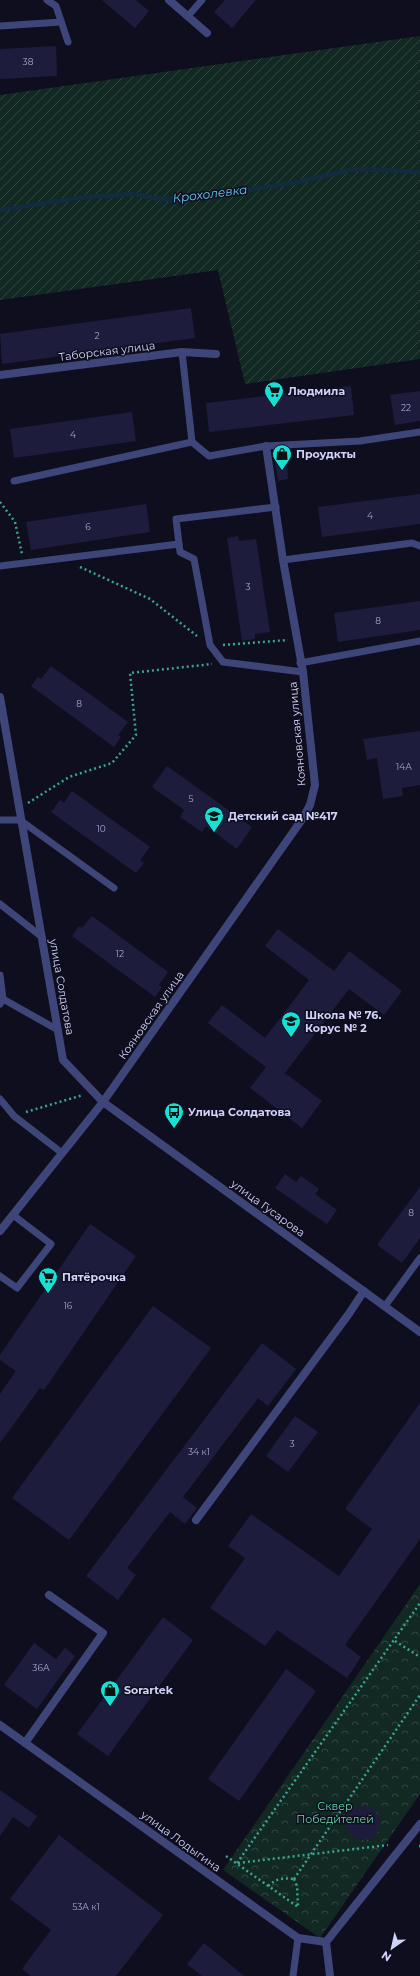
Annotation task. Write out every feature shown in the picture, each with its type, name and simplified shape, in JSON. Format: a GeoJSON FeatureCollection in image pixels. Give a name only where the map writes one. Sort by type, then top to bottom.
{"type":"FeatureCollection","features":[{"type":"Feature","properties":{"kind":"street"},"geometry":{"type":"LineString","coordinates":[[169,0],[207,33]]}},
{"type":"Feature","properties":{"kind":"street","name":"Таборская улица"},"geometry":{"type":"LineString","coordinates":[[0,375],[182,352],[216,354]]}},
{"type":"Feature","properties":{"kind":"street","name":"Кояновская улица"},"geometry":{"type":"LineString","coordinates":[[103,1102],[303,818],[310,805],[315,785],[303,672],[296,640],[266,446]]}},
{"type":"Feature","properties":{"kind":"street","name":"улица Солдатова"},"geometry":{"type":"LineString","coordinates":[[0,698],[18,809],[63,1060],[103,1102]]}},
{"type":"Feature","properties":{"kind":"street"},"geometry":{"type":"LineString","coordinates":[[0,1231],[103,1102]]}},
{"type":"Feature","properties":{"kind":"street","name":"улица Гусарова"},"geometry":{"type":"LineString","coordinates":[[103,1102],[420,1332]]}},
{"type":"Feature","properties":{"kind":"street"},"geometry":{"type":"LineString","coordinates":[[196,1520],[343,1322],[364,1291]]}},
{"type":"Feature","properties":{"kind":"street"},"geometry":{"type":"LineString","coordinates":[[25,1743],[103,1633],[49,1595]]}},
{"type":"Feature","properties":{"kind":"street","name":"улица Лодыгина"},"geometry":{"type":"LineString","coordinates":[[0,1725],[298,1938],[326,1942]]}},
{"type":"Feature","properties":{"kind":"street"},"geometry":{"type":"LineString","coordinates":[[330,1976],[326,1942],[420,1824]]}},
{"type":"Feature","properties":{"kind":"lane"},"geometry":{"type":"LineString","coordinates":[[48,0],[56,6],[68,42]]}},
{"type":"Feature","properties":{"kind":"lane"},"geometry":{"type":"LineString","coordinates":[[188,16],[202,0]]}},
{"type":"Feature","properties":{"kind":"lane"},"geometry":{"type":"LineString","coordinates":[[0,26],[61,22]]}},
{"type":"Feature","properties":{"kind":"lane"},"geometry":{"type":"LineString","coordinates":[[182,352],[192,442],[210,456],[266,446],[360,441],[420,432]]}},
{"type":"Feature","properties":{"kind":"lane"},"geometry":{"type":"LineString","coordinates":[[14,481],[192,442]]}},
{"type":"Feature","properties":{"kind":"lane"},"geometry":{"type":"LineString","coordinates":[[276,507],[176,519],[180,552],[194,559],[210,646],[223,662],[303,672]]}},
{"type":"Feature","properties":{"kind":"lane"},"geometry":{"type":"LineString","coordinates":[[283,560],[412,543],[420,546]]}},
{"type":"Feature","properties":{"kind":"lane"},"geometry":{"type":"LineString","coordinates":[[0,566],[179,544]]}},
{"type":"Feature","properties":{"kind":"lane"},"geometry":{"type":"LineString","coordinates":[[300,663],[420,642]]}},
{"type":"Feature","properties":{"kind":"lane"},"geometry":{"type":"LineString","coordinates":[[0,820],[20,820],[114,888]]}},
{"type":"Feature","properties":{"kind":"lane"},"geometry":{"type":"LineString","coordinates":[[0,904],[42,937]]}},
{"type":"Feature","properties":{"kind":"lane"},"geometry":{"type":"LineString","coordinates":[[0,975],[2,1002],[58,1030]]}},
{"type":"Feature","properties":{"kind":"lane"},"geometry":{"type":"LineString","coordinates":[[0,1099],[14,1116],[62,1153]]}},
{"type":"Feature","properties":{"kind":"lane"},"geometry":{"type":"LineString","coordinates":[[0,1276],[17,1288],[51,1244],[13,1215]]}},
{"type":"Feature","properties":{"kind":"lane"},"geometry":{"type":"LineString","coordinates":[[385,1306],[420,1258]]}},
{"type":"Feature","properties":{"kind":"lane"},"geometry":{"type":"LineString","coordinates":[[293,1976],[298,1938]]}},
{"type":"Feature","properties":{"kind":"path"},"geometry":{"type":"LineString","coordinates":[[0,502],[15,522],[24,563]]}},
{"type":"Feature","properties":{"kind":"path"},"geometry":{"type":"LineString","coordinates":[[59,558],[150,599],[210,646],[296,640]]}},
{"type":"Feature","properties":{"kind":"path"},"geometry":{"type":"LineString","coordinates":[[18,809],[69,777],[112,763],[136,735],[130,673],[223,662]]}},
{"type":"Feature","properties":{"kind":"path"},"geometry":{"type":"LineString","coordinates":[[14,1116],[85,1095]]}},
{"type":"Feature","properties":{"kind":"path"},"geometry":{"type":"LineString","coordinates":[[237,1863],[420,1603]]}},
{"type":"Feature","properties":{"kind":"path"},"geometry":{"type":"LineString","coordinates":[[395,1640],[420,1657]]}},
{"type":"Feature","properties":{"kind":"path"},"geometry":{"type":"LineString","coordinates":[[294,1879],[420,1695]]}},
{"type":"Feature","properties":{"kind":"path"},"geometry":{"type":"LineString","coordinates":[[237,1863],[388,1845]]}},
{"type":"Feature","properties":{"kind":"path"},"geometry":{"type":"LineString","coordinates":[[226,1856],[298,1907],[297,1886],[294,1879]]}},
{"type":"Feature","properties":{"kind":"path"},"geometry":{"type":"LineString","coordinates":[[268,1886],[275,1880],[285,1878],[294,1879]]}},
{"type":"Feature","properties":{"kind":"green space"},"geometry":{"type":"Polygon","coordinates":[[[420,36],[420,359],[245,384],[218,270],[0,300],[0,95],[420,36]]]}},
{"type":"Feature","properties":{"kind":"green space","name":"Сквер Победителей"},"geometry":{"type":"Polygon","coordinates":[[[420,1584],[420,1794],[320,1938],[223,1870],[420,1584]]]}},
{"type":"Feature","properties":{"kind":"building"},"geometry":{"type":"Polygon","coordinates":[[[102,0],[136,0],[149,11],[135,28],[102,0]]]}},
{"type":"Feature","properties":{"kind":"building"},"geometry":{"type":"Polygon","coordinates":[[[225,0],[256,0],[232,28],[214,12],[225,0]]]}},
{"type":"Feature","properties":{"kind":"building"},"geometry":{"type":"Polygon","coordinates":[[[56,46],[57,76],[0,79],[0,49],[56,46]]]}},
{"type":"Feature","properties":{"kind":"building"},"geometry":{"type":"Polygon","coordinates":[[[191,308],[195,338],[2,364],[0,334],[191,308]]]}},
{"type":"Feature","properties":{"kind":"building"},"geometry":{"type":"Polygon","coordinates":[[[351,386],[354,415],[209,432],[206,403],[351,386]]]}},
{"type":"Feature","properties":{"kind":"building"},"geometry":{"type":"Polygon","coordinates":[[[420,391],[420,421],[395,425],[390,395],[420,391]]]}},
{"type":"Feature","properties":{"kind":"building"},"geometry":{"type":"Polygon","coordinates":[[[132,412],[136,441],[14,458],[10,429],[132,412]]]}},
{"type":"Feature","properties":{"kind":"building","name":"Проудкты"},"geometry":{"type":"Polygon","coordinates":[[[275,462],[287,462],[288,479],[278,481],[275,462]]]}},
{"type":"Feature","properties":{"kind":"building"},"geometry":{"type":"Polygon","coordinates":[[[420,494],[420,524],[322,537],[318,507],[420,494]]]}},
{"type":"Feature","properties":{"kind":"building"},"geometry":{"type":"Polygon","coordinates":[[[146,504],[150,532],[31,550],[26,522],[146,504]]]}},
{"type":"Feature","properties":{"kind":"building"},"geometry":{"type":"Polygon","coordinates":[[[238,536],[239,541],[256,539],[270,632],[255,634],[255,639],[242,641],[227,538],[238,536]]]}},
{"type":"Feature","properties":{"kind":"building"},"geometry":{"type":"Polygon","coordinates":[[[420,601],[420,630],[338,642],[334,613],[420,601]]]}},
{"type":"Feature","properties":{"kind":"building"},"geometry":{"type":"Polygon","coordinates":[[[51,666],[128,722],[118,735],[121,737],[114,747],[31,686],[38,677],[41,679],[51,666]]]}},
{"type":"Feature","properties":{"kind":"building"},"geometry":{"type":"Polygon","coordinates":[[[420,731],[420,785],[402,788],[403,796],[383,799],[377,758],[367,760],[363,739],[420,731]]]}},
{"type":"Feature","properties":{"kind":"building"},"geometry":{"type":"Polygon","coordinates":[[[167,766],[252,827],[237,849],[206,826],[202,832],[180,817],[184,810],[152,787],[167,766]]]}},
{"type":"Feature","properties":{"kind":"building"},"geometry":{"type":"Polygon","coordinates":[[[72,791],[150,847],[140,860],[144,863],[136,873],[51,812],[60,800],[64,803],[72,791]]]}},
{"type":"Feature","properties":{"kind":"building"},"geometry":{"type":"Polygon","coordinates":[[[92,916],[168,972],[159,985],[162,987],[155,997],[72,936],[79,926],[82,928],[92,916]]]}},
{"type":"Feature","properties":{"kind":"building"},"geometry":{"type":"Polygon","coordinates":[[[278,929],[334,971],[349,951],[402,991],[384,1015],[349,989],[285,1073],[322,1101],[302,1128],[250,1088],[266,1067],[208,1023],[222,1005],[265,1038],[309,980],[265,946],[278,929]]]}},
{"type":"Feature","properties":{"kind":"building"},"geometry":{"type":"Polygon","coordinates":[[[285,1174],[296,1182],[301,1176],[319,1189],[315,1194],[337,1210],[327,1224],[275,1188],[285,1174]]]}},
{"type":"Feature","properties":{"kind":"building"},"geometry":{"type":"Polygon","coordinates":[[[420,1187],[420,1238],[402,1263],[377,1245],[420,1187]]]}},
{"type":"Feature","properties":{"kind":"building"},"geometry":{"type":"Polygon","coordinates":[[[90,1224],[136,1256],[44,1390],[40,1388],[0,1443],[0,1394],[16,1371],[0,1360],[0,1355],[90,1224]]]}},
{"type":"Feature","properties":{"kind":"building"},"geometry":{"type":"Polygon","coordinates":[[[153,1306],[211,1348],[69,1540],[12,1498],[153,1306]]]}},
{"type":"Feature","properties":{"kind":"building"},"geometry":{"type":"Polygon","coordinates":[[[262,1343],[296,1369],[268,1406],[258,1398],[183,1497],[197,1508],[185,1524],[170,1512],[127,1568],[136,1575],[118,1600],[86,1576],[262,1343]]]}},
{"type":"Feature","properties":{"kind":"building"},"geometry":{"type":"Polygon","coordinates":[[[420,1403],[420,1539],[345,1645],[361,1657],[347,1678],[277,1630],[265,1646],[210,1608],[245,1558],[228,1546],[251,1514],[339,1576],[372,1529],[345,1509],[420,1403]]]}},
{"type":"Feature","properties":{"kind":"building"},"geometry":{"type":"Polygon","coordinates":[[[295,1416],[318,1432],[288,1472],[266,1456],[295,1416]]]}},
{"type":"Feature","properties":{"kind":"building"},"geometry":{"type":"Polygon","coordinates":[[[163,1617],[193,1640],[108,1756],[77,1734],[163,1617]]]}},
{"type":"Feature","properties":{"kind":"building"},"geometry":{"type":"Polygon","coordinates":[[[34,1643],[56,1659],[65,1648],[75,1656],[37,1709],[4,1685],[34,1643]]]}},
{"type":"Feature","properties":{"kind":"building"},"geometry":{"type":"Polygon","coordinates":[[[286,1669],[316,1691],[239,1801],[208,1779],[286,1669]]]}},
{"type":"Feature","properties":{"kind":"building"},"geometry":{"type":"Polygon","coordinates":[[[0,1790],[37,1816],[29,1828],[13,1817],[0,1836],[0,1790]]]}},
{"type":"Feature","properties":{"kind":"building"},"geometry":{"type":"Polygon","coordinates":[[[363,1806],[375,1811],[380,1823],[375,1835],[363,1840],[351,1835],[346,1823],[351,1811],[363,1806]]]}},
{"type":"Feature","properties":{"kind":"building"},"geometry":{"type":"Polygon","coordinates":[[[59,1835],[163,1915],[116,1976],[31,1976],[22,1969],[51,1930],[10,1899],[59,1835]]]}},
{"type":"Feature","properties":{"kind":"building"},"geometry":{"type":"Polygon","coordinates":[[[204,1943],[244,1976],[202,1976],[187,1964],[204,1943]]]}},
{"type":"Feature","properties":{"kind":"waterway","name":"Крохолевка"},"geometry":{"type":"LineString","coordinates":[[0,210],[78,198],[130,194],[177,201],[293,183],[355,169],[420,172]]}},
{"type":"Feature","properties":{"kind":"place","name":"Людмила"},"geometry":{"type":"Point","coordinates":[274,408]}},
{"type":"Feature","properties":{"kind":"place","name":"Проудкты"},"geometry":{"type":"Point","coordinates":[282,471]}},
{"type":"Feature","properties":{"kind":"place","name":"Детский сад №417"},"geometry":{"type":"Point","coordinates":[214,833]}},
{"type":"Feature","properties":{"kind":"place","name":"Школа № 76. Корус № 2"},"geometry":{"type":"Point","coordinates":[291,1038]}},
{"type":"Feature","properties":{"kind":"place","name":"Улица Солдатова"},"geometry":{"type":"Point","coordinates":[174,1129]}},
{"type":"Feature","properties":{"kind":"place","name":"Пятёрочка"},"geometry":{"type":"Point","coordinates":[48,1294]}},
{"type":"Feature","properties":{"kind":"place","name":"Sorartek"},"geometry":{"type":"Point","coordinates":[110,1707]}}]}
